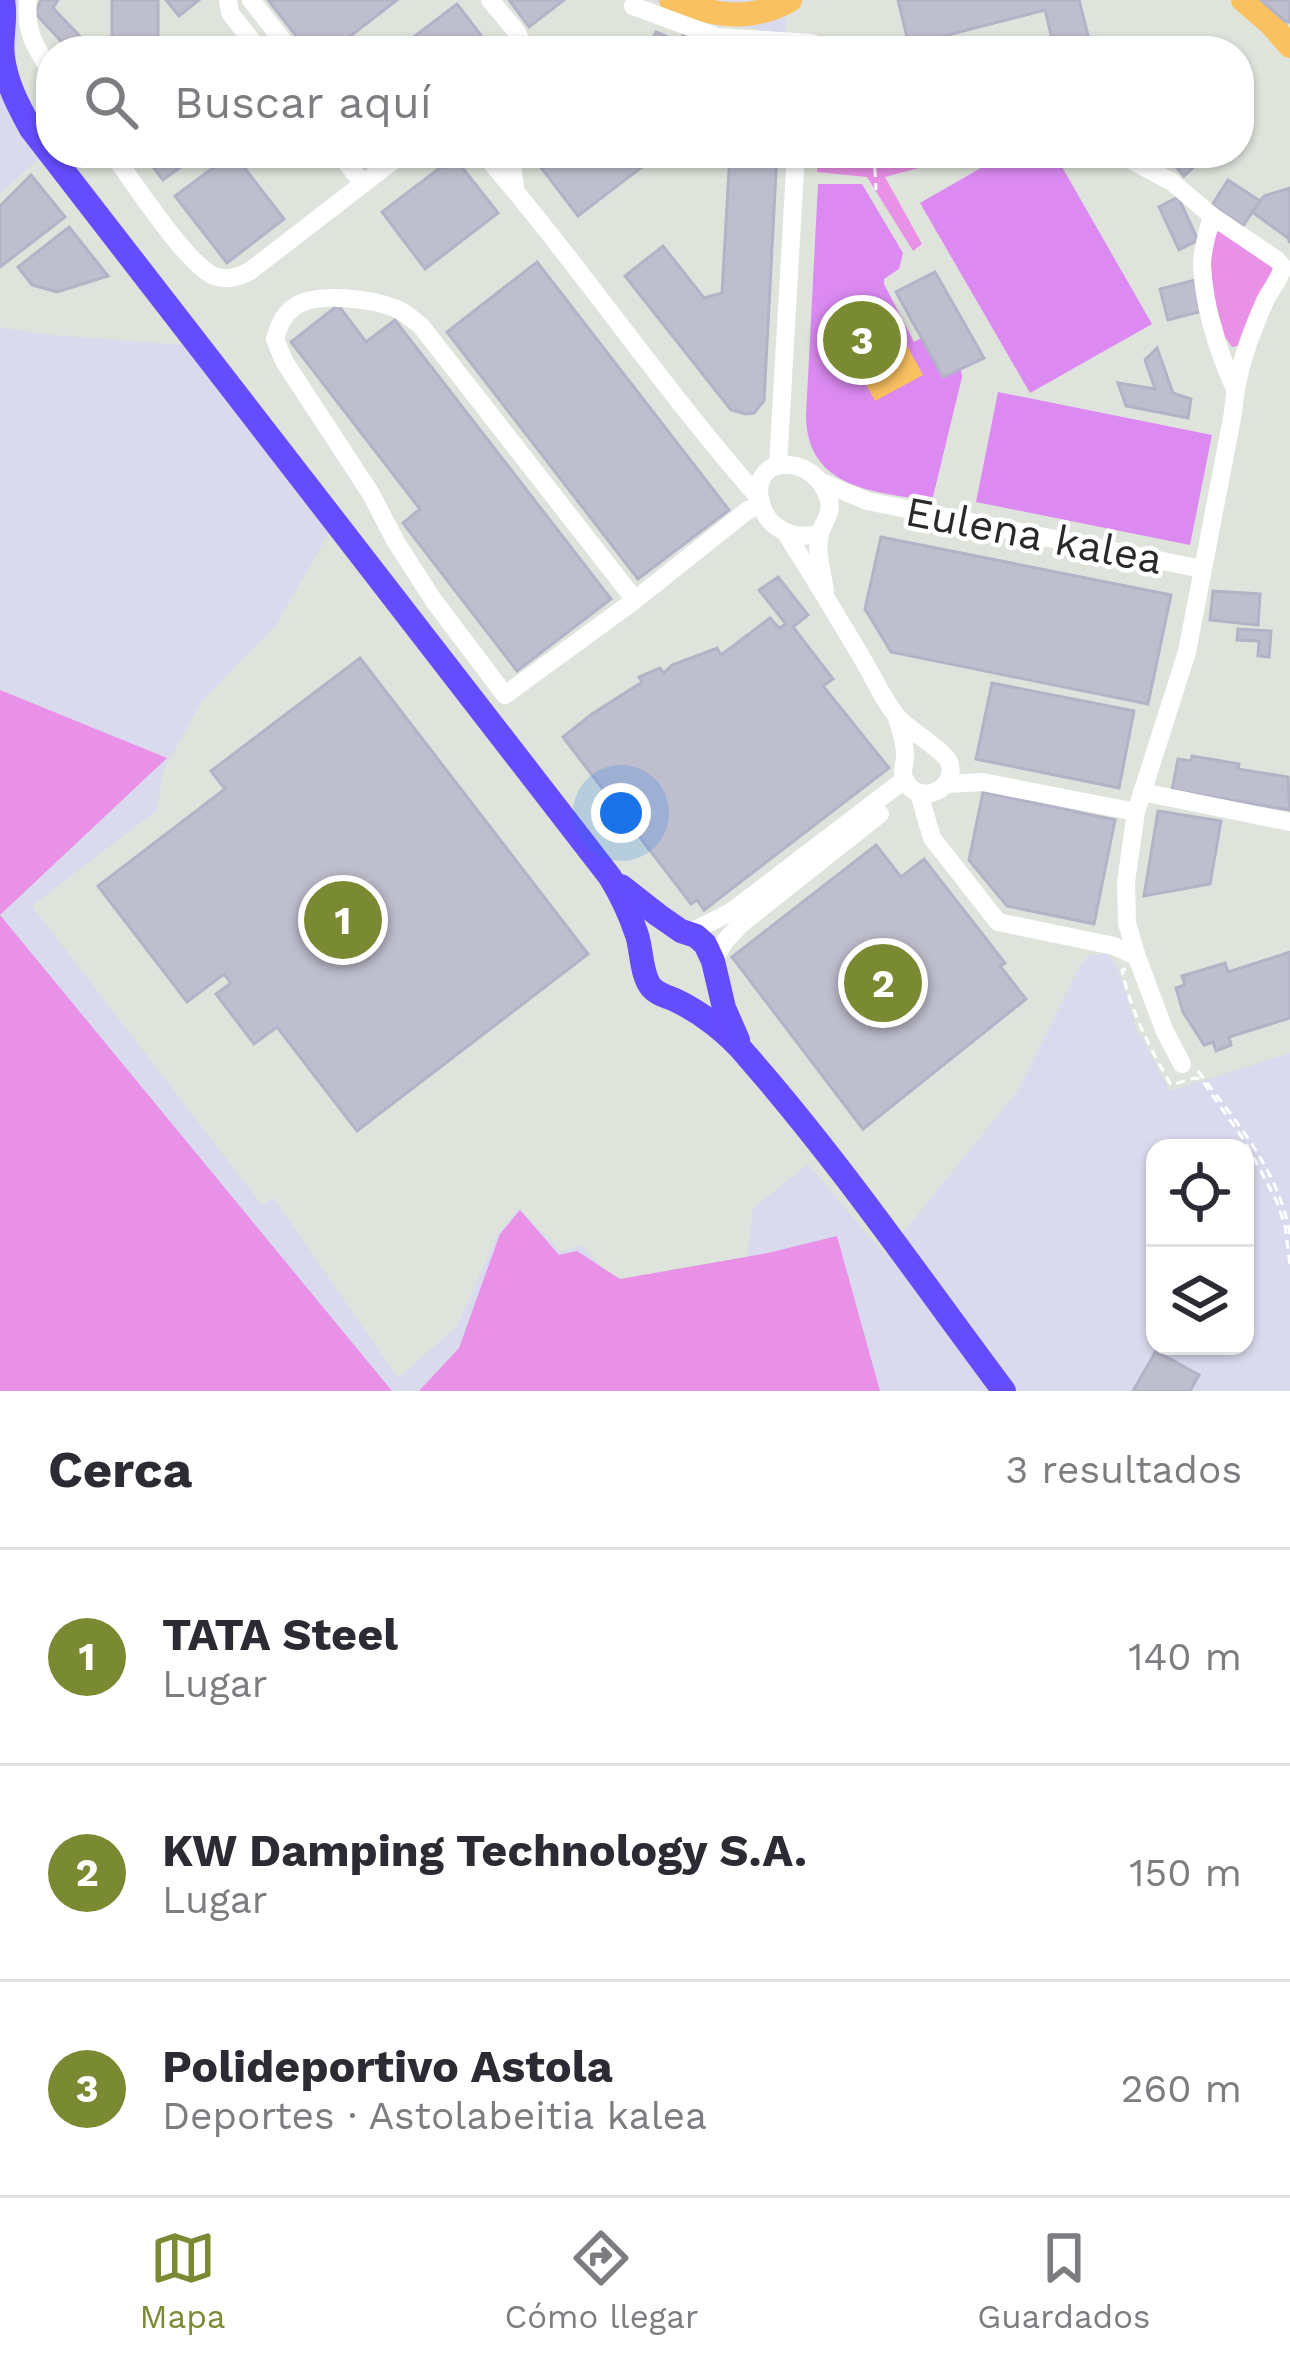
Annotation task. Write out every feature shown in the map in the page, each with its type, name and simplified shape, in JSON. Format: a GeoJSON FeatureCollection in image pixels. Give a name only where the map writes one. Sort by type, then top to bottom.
{"type":"FeatureCollection","features":[{"type":"Feature","properties":{"kind":"main road"},"geometry":{"type":"LineString","coordinates":[[10,1],[1,41],[3,58],[10,86],[36,134]]}},
{"type":"Feature","properties":{"kind":"main road"},"geometry":{"type":"LineString","coordinates":[[0,107],[36,140]]}},
{"type":"Feature","properties":{"kind":"main road"},"geometry":{"type":"LineString","coordinates":[[61,168],[610,877],[631,916],[650,986],[743,1051],[1004,1391]]}},
{"type":"Feature","properties":{"kind":"main road"},"geometry":{"type":"LineString","coordinates":[[610,877],[658,916],[705,944],[743,1051]]}},
{"type":"Feature","properties":{"kind":"main road"},"geometry":{"type":"LineString","coordinates":[[644,959],[659,936],[685,932]]}},
{"type":"Feature","properties":{"kind":"main road"},"geometry":{"type":"LineString","coordinates":[[675,1000],[702,990],[713,965]]}},
{"type":"Feature","properties":{"kind":"street"},"geometry":{"type":"LineString","coordinates":[[228,0],[230,13],[248,36]]}},
{"type":"Feature","properties":{"kind":"street"},"geometry":{"type":"LineString","coordinates":[[251,0],[279,36]]}},
{"type":"Feature","properties":{"kind":"street"},"geometry":{"type":"LineString","coordinates":[[490,0],[518,36]]}},
{"type":"Feature","properties":{"kind":"street"},"geometry":{"type":"LineString","coordinates":[[10,1],[26,7],[36,49]]}},
{"type":"Feature","properties":{"kind":"street"},"geometry":{"type":"LineString","coordinates":[[633,6],[713,36]]}},
{"type":"Feature","properties":{"kind":"street"},"geometry":{"type":"LineString","coordinates":[[504,18],[506,36]]}},
{"type":"Feature","properties":{"kind":"street"},"geometry":{"type":"LineString","coordinates":[[123,168],[191,258],[209,274],[223,278],[250,271],[363,184],[373,168]]}},
{"type":"Feature","properties":{"kind":"street"},"geometry":{"type":"LineString","coordinates":[[351,168],[363,184]]}},
{"type":"Feature","properties":{"kind":"street"},"geometry":{"type":"LineString","coordinates":[[496,168],[785,532],[898,717],[944,753],[928,784],[740,924],[724,941],[713,965]]}},
{"type":"Feature","properties":{"kind":"street"},"geometry":{"type":"LineString","coordinates":[[512,168],[516,192]]}},
{"type":"Feature","properties":{"kind":"street"},"geometry":{"type":"LineString","coordinates":[[763,508],[759,488],[773,468],[783,412],[795,168]]}},
{"type":"Feature","properties":{"kind":"street"},"geometry":{"type":"LineString","coordinates":[[1146,168],[1172,182],[1283,267],[1249,340],[1235,389],[1187,652],[1136,812],[1126,882],[1127,923],[1138,960],[1165,1032],[1183,1064]]}},
{"type":"Feature","properties":{"kind":"street"},"geometry":{"type":"LineString","coordinates":[[1212,216],[1202,260],[1222,358],[1235,389]]}},
{"type":"Feature","properties":{"kind":"street"},"geometry":{"type":"LineString","coordinates":[[635,600],[421,326],[393,307],[328,297],[291,309],[274,339],[284,361],[434,601],[505,695],[635,600],[735,521],[763,508]]}},
{"type":"Feature","properties":{"kind":"street"},"geometry":{"type":"LineString","coordinates":[[783,412],[801,466],[827,492],[826,596]]}},
{"type":"Feature","properties":{"kind":"street"},"geometry":{"type":"LineString","coordinates":[[716,450],[773,468],[801,466]]}},
{"type":"Feature","properties":{"kind":"street","name":"Eulena kalea"},"geometry":{"type":"LineString","coordinates":[[819,481],[867,501],[1202,568]]}},
{"type":"Feature","properties":{"kind":"street","name":"Eulena kalea"},"geometry":{"type":"LineString","coordinates":[[825,524],[867,501]]}},
{"type":"Feature","properties":{"kind":"street"},"geometry":{"type":"LineString","coordinates":[[785,532],[796,537],[825,524]]}},
{"type":"Feature","properties":{"kind":"street"},"geometry":{"type":"LineString","coordinates":[[898,717],[906,757],[902,772],[928,784],[982,782],[1136,812]]}},
{"type":"Feature","properties":{"kind":"street"},"geometry":{"type":"LineString","coordinates":[[906,757],[916,748],[930,746]]}},
{"type":"Feature","properties":{"kind":"street"},"geometry":{"type":"LineString","coordinates":[[928,784],[932,838],[998,922],[1114,946],[1138,960]]}},
{"type":"Feature","properties":{"kind":"street"},"geometry":{"type":"LineString","coordinates":[[685,932],[731,912],[928,784]]}},
{"type":"Feature","properties":{"kind":"street"},"geometry":{"type":"LineString","coordinates":[[1142,792],[1290,822]]}},
{"type":"Feature","properties":{"kind":"street"},"geometry":{"type":"LineString","coordinates":[[1089,941],[1118,932],[1127,923]]}},
{"type":"Feature","properties":{"kind":"path"},"geometry":{"type":"LineString","coordinates":[[875,168],[876,190]]}},
{"type":"Feature","properties":{"kind":"path"},"geometry":{"type":"LineString","coordinates":[[1138,960],[1122,970],[1145,1039],[1171,1085],[1202,1078],[1246,1144],[1286,1226],[1290,1265]]}},
{"type":"Feature","properties":{"kind":"path"},"geometry":{"type":"LineString","coordinates":[[1203,1077],[1264,1166],[1290,1235]]}},
{"type":"Feature","properties":{"kind":"shaded area"},"geometry":{"type":"Polygon","coordinates":[[[20,0],[651,0],[736,26],[786,34],[787,10],[800,0],[1290,0],[1290,1053],[1170,1091],[1135,1026],[1118,968],[1108,954],[1090,955],[1080,965],[1018,1090],[885,1255],[808,1164],[753,1208],[746,1267],[650,1323],[582,1245],[561,1252],[519,1208],[496,1237],[457,1326],[398,1378],[274,1198],[262,1205],[32,906],[157,810],[163,772],[201,702],[276,625],[341,512],[210,347],[0,327],[0,194],[36,161],[36,168],[1254,168],[1254,36],[36,36],[36,114],[14,77],[20,0]]]}},
{"type":"Feature","properties":{"kind":"shaded area"},"geometry":{"type":"Polygon","coordinates":[[[817,168],[918,168],[885,177],[922,244],[913,251],[867,177],[817,172],[817,168]]]}},
{"type":"Feature","properties":{"kind":"shaded area"},"geometry":{"type":"Polygon","coordinates":[[[981,168],[1063,168],[1152,324],[1030,393],[920,203],[981,168]]]}},
{"type":"Feature","properties":{"kind":"shaded area"},"geometry":{"type":"Polygon","coordinates":[[[818,184],[862,184],[903,253],[899,269],[884,284],[914,342],[921,338],[896,292],[935,272],[984,358],[961,370],[932,501],[849,483],[818,459],[809,441],[806,416],[818,184]]]}},
{"type":"Feature","properties":{"kind":"shaded area"},"geometry":{"type":"Polygon","coordinates":[[[1219,230],[1275,264],[1238,346],[1232,347],[1225,337],[1209,269],[1212,242],[1219,230]]]}},
{"type":"Feature","properties":{"kind":"shaded area"},"geometry":{"type":"Polygon","coordinates":[[[905,342],[923,375],[875,401],[857,368],[905,342]]]}},
{"type":"Feature","properties":{"kind":"shaded area"},"geometry":{"type":"Polygon","coordinates":[[[998,392],[1212,435],[1190,545],[976,502],[998,392]]]}},
{"type":"Feature","properties":{"kind":"shaded area"},"geometry":{"type":"Polygon","coordinates":[[[0,690],[167,758],[0,915],[0,690]]]}},
{"type":"Feature","properties":{"kind":"shaded area"},"geometry":{"type":"Polygon","coordinates":[[[0,915],[392,1391],[0,1391],[0,915]]]}},
{"type":"Feature","properties":{"kind":"shaded area"},"geometry":{"type":"Polygon","coordinates":[[[520,1210],[559,1255],[577,1251],[620,1279],[837,1236],[880,1391],[419,1391],[459,1348],[500,1234],[520,1210]]]}},
{"type":"Feature","properties":{"kind":"building"},"geometry":{"type":"Polygon","coordinates":[[[41,0],[58,0],[53,8],[80,36],[56,36],[35,13],[41,0]]]}},
{"type":"Feature","properties":{"kind":"building"},"geometry":{"type":"Polygon","coordinates":[[[112,0],[158,0],[158,36],[112,36],[112,0]]]}},
{"type":"Feature","properties":{"kind":"building"},"geometry":{"type":"Polygon","coordinates":[[[166,0],[199,0],[179,16],[166,0]]]}},
{"type":"Feature","properties":{"kind":"building"},"geometry":{"type":"Polygon","coordinates":[[[268,0],[397,0],[350,36],[296,36],[268,0]]]}},
{"type":"Feature","properties":{"kind":"building"},"geometry":{"type":"Polygon","coordinates":[[[509,0],[564,0],[529,27],[509,0]]]}},
{"type":"Feature","properties":{"kind":"building"},"geometry":{"type":"Polygon","coordinates":[[[898,0],[1079,0],[1088,36],[1051,36],[1045,10],[944,36],[907,36],[898,0]]]}},
{"type":"Feature","properties":{"kind":"building"},"geometry":{"type":"Polygon","coordinates":[[[1261,0],[1290,0],[1290,22],[1286,22],[1261,0]]]}},
{"type":"Feature","properties":{"kind":"building"},"geometry":{"type":"Polygon","coordinates":[[[457,4],[482,36],[415,36],[457,4]]]}},
{"type":"Feature","properties":{"kind":"building"},"geometry":{"type":"Polygon","coordinates":[[[154,168],[179,168],[163,180],[154,168]]]}},
{"type":"Feature","properties":{"kind":"building"},"geometry":{"type":"Polygon","coordinates":[[[213,168],[245,168],[284,219],[227,263],[175,196],[213,168]]]}},
{"type":"Feature","properties":{"kind":"building"},"geometry":{"type":"Polygon","coordinates":[[[440,168],[463,168],[498,213],[425,269],[382,212],[440,168]]]}},
{"type":"Feature","properties":{"kind":"building"},"geometry":{"type":"Polygon","coordinates":[[[541,168],[640,168],[578,216],[541,168]]]}},
{"type":"Feature","properties":{"kind":"building"},"geometry":{"type":"Polygon","coordinates":[[[729,168],[776,168],[764,401],[754,413],[731,410],[625,276],[663,246],[704,298],[722,293],[729,168]]]}},
{"type":"Feature","properties":{"kind":"building"},"geometry":{"type":"Polygon","coordinates":[[[31,175],[65,217],[0,267],[0,206],[31,175]]]}},
{"type":"Feature","properties":{"kind":"building"},"geometry":{"type":"Polygon","coordinates":[[[1228,180],[1260,201],[1243,226],[1212,205],[1228,180]]]}},
{"type":"Feature","properties":{"kind":"building"},"geometry":{"type":"Polygon","coordinates":[[[1290,188],[1290,243],[1252,212],[1264,196],[1290,188]]]}},
{"type":"Feature","properties":{"kind":"building"},"geometry":{"type":"Polygon","coordinates":[[[1178,197],[1198,240],[1179,250],[1159,207],[1178,197]]]}},
{"type":"Feature","properties":{"kind":"building"},"geometry":{"type":"Polygon","coordinates":[[[69,227],[108,276],[57,292],[32,285],[18,267],[69,227]]]}},
{"type":"Feature","properties":{"kind":"building"},"geometry":{"type":"Polygon","coordinates":[[[537,262],[729,510],[638,579],[447,332],[537,262]]]}},
{"type":"Feature","properties":{"kind":"building"},"geometry":{"type":"Polygon","coordinates":[[[935,272],[984,358],[943,377],[896,292],[935,272]]]}},
{"type":"Feature","properties":{"kind":"building"},"geometry":{"type":"Polygon","coordinates":[[[1195,280],[1203,311],[1168,320],[1160,289],[1195,280]]]}},
{"type":"Feature","properties":{"kind":"building"},"geometry":{"type":"Polygon","coordinates":[[[338,305],[366,342],[395,320],[611,599],[517,671],[403,523],[420,509],[291,342],[338,305]]]}},
{"type":"Feature","properties":{"kind":"building"},"geometry":{"type":"Polygon","coordinates":[[[1157,348],[1173,393],[1191,399],[1188,418],[1126,406],[1118,383],[1155,389],[1145,360],[1157,348]]]}},
{"type":"Feature","properties":{"kind":"building"},"geometry":{"type":"Polygon","coordinates":[[[881,537],[1171,595],[1148,704],[891,652],[865,609],[881,537]]]}},
{"type":"Feature","properties":{"kind":"building"},"geometry":{"type":"Polygon","coordinates":[[[778,577],[808,615],[793,627],[833,679],[823,686],[889,768],[704,910],[697,900],[691,904],[563,737],[642,682],[639,677],[660,668],[664,673],[672,665],[717,648],[721,655],[770,618],[779,628],[786,624],[759,590],[778,577]]]}},
{"type":"Feature","properties":{"kind":"building"},"geometry":{"type":"Polygon","coordinates":[[[1213,591],[1260,594],[1258,625],[1210,620],[1213,591]]]}},
{"type":"Feature","properties":{"kind":"building"},"geometry":{"type":"Polygon","coordinates":[[[1238,629],[1271,631],[1269,657],[1258,656],[1259,641],[1237,640],[1238,629]]]}},
{"type":"Feature","properties":{"kind":"building"},"geometry":{"type":"Polygon","coordinates":[[[360,658],[588,954],[357,1131],[277,1027],[254,1044],[216,994],[231,983],[224,974],[187,1002],[98,886],[225,789],[211,771],[360,658]]]}},
{"type":"Feature","properties":{"kind":"building"},"geometry":{"type":"Polygon","coordinates":[[[992,683],[1134,711],[1119,788],[976,759],[992,683]]]}},
{"type":"Feature","properties":{"kind":"building"},"geometry":{"type":"Polygon","coordinates":[[[1192,756],[1288,777],[1290,810],[1172,790],[1178,759],[1191,761],[1192,756]]]}},
{"type":"Feature","properties":{"kind":"building"},"geometry":{"type":"Polygon","coordinates":[[[983,792],[1115,820],[1094,924],[1007,906],[969,860],[983,792]]]}},
{"type":"Feature","properties":{"kind":"building"},"geometry":{"type":"Polygon","coordinates":[[[1158,811],[1221,821],[1210,884],[1144,896],[1158,811]]]}},
{"type":"Feature","properties":{"kind":"building"},"geometry":{"type":"Polygon","coordinates":[[[876,845],[901,877],[924,859],[1005,963],[1000,966],[1026,999],[863,1129],[732,957],[876,845]]]}},
{"type":"Feature","properties":{"kind":"building"},"geometry":{"type":"Polygon","coordinates":[[[1290,952],[1290,1018],[1229,1037],[1231,1045],[1216,1051],[1213,1042],[1204,1045],[1183,1012],[1176,988],[1185,985],[1182,976],[1225,963],[1228,972],[1290,952]]]}},
{"type":"Feature","properties":{"kind":"building"},"geometry":{"type":"Polygon","coordinates":[[[1154,1355],[1163,1355],[1199,1375],[1190,1391],[1133,1391],[1154,1355]]]}},
{"type":"Feature","properties":{"kind":"waterway"},"geometry":{"type":"LineString","coordinates":[[671,0],[730,14],[760,12],[790,0]]}},
{"type":"Feature","properties":{"kind":"waterway"},"geometry":{"type":"LineString","coordinates":[[1243,0],[1290,46]]}},
{"type":"Feature","properties":{"kind":"place","name":"Polideportivo Astola"},"geometry":{"type":"Point","coordinates":[862,340]}},
{"type":"Feature","properties":{"kind":"place","name":"TATA Steel"},"geometry":{"type":"Point","coordinates":[343,920]}},
{"type":"Feature","properties":{"kind":"place","name":"KW Damping Technology S.A."},"geometry":{"type":"Point","coordinates":[883,983]}}]}
